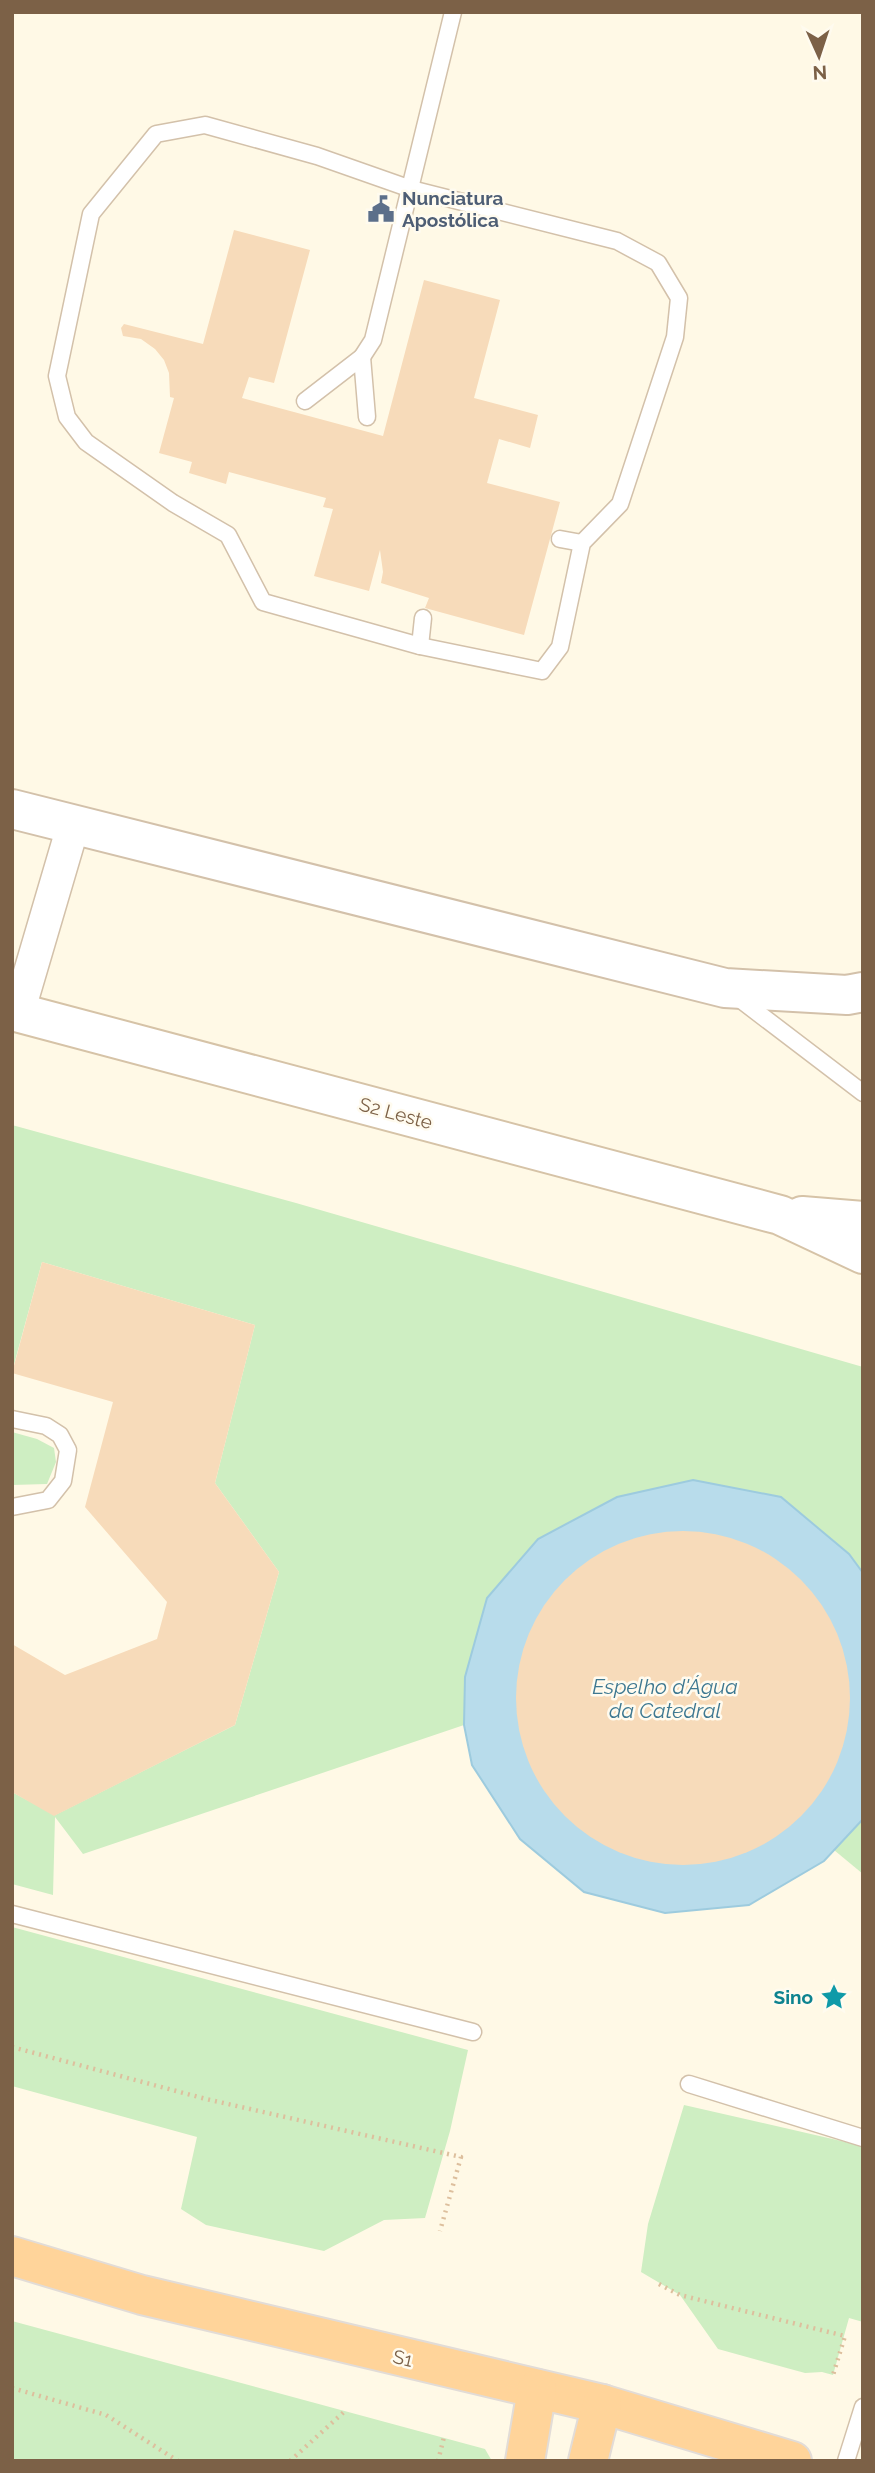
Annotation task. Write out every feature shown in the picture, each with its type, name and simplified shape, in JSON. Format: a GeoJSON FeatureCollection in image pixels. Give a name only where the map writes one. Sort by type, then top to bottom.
{"type":"FeatureCollection","features":[{"type":"Feature","properties":{"kind":"highway","name":"S1"},"geometry":{"type":"LineString","coordinates":[[12,2256],[142,2295],[602,2404],[792,2461]]}},
{"type":"Feature","properties":{"kind":"highway"},"geometry":{"type":"LineString","coordinates":[[525,2461],[537,2389]]}},
{"type":"Feature","properties":{"kind":"highway"},"geometry":{"type":"LineString","coordinates":[[588,2461],[602,2404]]}},
{"type":"Feature","properties":{"kind":"main road"},"geometry":{"type":"LineString","coordinates":[[12,809],[725,988],[847,995],[863,992]]}},
{"type":"Feature","properties":{"kind":"main road","name":"S2 Leste"},"geometry":{"type":"LineString","coordinates":[[15,1012],[780,1215],[863,1254]]}},
{"type":"Feature","properties":{"kind":"main road","name":"S2 Leste"},"geometry":{"type":"LineString","coordinates":[[780,1215],[863,1221]]}},
{"type":"Feature","properties":{"kind":"street"},"geometry":{"type":"LineString","coordinates":[[15,1012],[73,826]]}},
{"type":"Feature","properties":{"kind":"lane"},"geometry":{"type":"LineString","coordinates":[[305,401],[362,357],[373,340],[453,12]]}},
{"type":"Feature","properties":{"kind":"lane"},"geometry":{"type":"LineString","coordinates":[[205,125],[317,156],[411,189],[617,241],[658,263],[679,298],[675,337],[620,504],[582,543],[560,647],[542,671],[420,646],[264,602],[228,535],[173,503],[86,442],[67,417],[57,376],[91,214],[156,134],[205,125]]}},
{"type":"Feature","properties":{"kind":"lane"},"geometry":{"type":"LineString","coordinates":[[362,357],[368,416]]}},
{"type":"Feature","properties":{"kind":"lane"},"geometry":{"type":"LineString","coordinates":[[560,539],[582,543]]}},
{"type":"Feature","properties":{"kind":"lane"},"geometry":{"type":"LineString","coordinates":[[420,646],[423,618]]}},
{"type":"Feature","properties":{"kind":"lane"},"geometry":{"type":"LineString","coordinates":[[725,988],[863,1093]]}},
{"type":"Feature","properties":{"kind":"lane"},"geometry":{"type":"LineString","coordinates":[[12,1419],[46,1426],[60,1435],[68,1450],[63,1481],[48,1500],[12,1507]]}},
{"type":"Feature","properties":{"kind":"lane"},"geometry":{"type":"LineString","coordinates":[[12,1914],[473,2032]]}},
{"type":"Feature","properties":{"kind":"lane"},"geometry":{"type":"LineString","coordinates":[[689,2084],[863,2138]]}},
{"type":"Feature","properties":{"kind":"lane"},"geometry":{"type":"LineString","coordinates":[[846,2461],[863,2407]]}},
{"type":"Feature","properties":{"kind":"path"},"geometry":{"type":"LineString","coordinates":[[12,2048],[206,2099],[461,2157],[440,2231]]}},
{"type":"Feature","properties":{"kind":"path"},"geometry":{"type":"LineString","coordinates":[[659,2284],[680,2295],[845,2336],[833,2375]]}},
{"type":"Feature","properties":{"kind":"path"},"geometry":{"type":"LineString","coordinates":[[12,2388],[106,2415],[178,2461]]}},
{"type":"Feature","properties":{"kind":"path"},"geometry":{"type":"LineString","coordinates":[[290,2461],[345,2411]]}},
{"type":"Feature","properties":{"kind":"path"},"geometry":{"type":"LineString","coordinates":[[438,2461],[444,2437]]}},
{"type":"Feature","properties":{"kind":"green space"},"geometry":{"type":"Polygon","coordinates":[[[12,1125],[296,1203],[863,1367],[863,1573],[849,1554],[465,1677],[464,1725],[83,1854],[55,1817],[53,1895],[12,1884],[12,1792],[55,1815],[235,1725],[279,1572],[215,1483],[255,1325],[42,1262],[12,1372],[12,1125]]]}},
{"type":"Feature","properties":{"kind":"green space"},"geometry":{"type":"Polygon","coordinates":[[[12,1432],[37,1439],[54,1448],[56,1462],[47,1484],[12,1485],[12,1432]]]}},
{"type":"Feature","properties":{"kind":"green space"},"geometry":{"type":"Polygon","coordinates":[[[863,1819],[863,1874],[834,1850],[863,1819]]]}},
{"type":"Feature","properties":{"kind":"green space"},"geometry":{"type":"Polygon","coordinates":[[[12,1927],[468,2050],[450,2131],[425,2218],[384,2220],[324,2251],[206,2225],[181,2209],[197,2137],[12,2086],[12,1927]]]}},
{"type":"Feature","properties":{"kind":"green space"},"geometry":{"type":"Polygon","coordinates":[[[684,2105],[863,2146],[863,2322],[849,2318],[833,2375],[822,2372],[805,2373],[718,2349],[680,2295],[641,2272],[648,2224],[684,2105]]]}},
{"type":"Feature","properties":{"kind":"green space"},"geometry":{"type":"Polygon","coordinates":[[[12,2321],[485,2449],[492,2461],[12,2461],[12,2321]]]}},
{"type":"Feature","properties":{"kind":"water","name":"Espelho d'Água da Catedral"},"geometry":{"type":"Polygon","coordinates":[[[693,1480],[781,1497],[849,1554],[863,1573],[863,1819],[824,1861],[749,1905],[665,1913],[584,1892],[520,1839],[472,1765],[464,1725],[465,1677],[487,1598],[538,1539],[617,1497],[693,1480]]]}},
{"type":"Feature","properties":{"kind":"building"},"geometry":{"type":"Polygon","coordinates":[[[234,230],[310,250],[274,383],[249,377],[242,398],[383,436],[424,280],[500,300],[474,398],[538,415],[530,448],[499,439],[487,483],[560,502],[524,635],[425,608],[429,598],[381,583],[383,572],[380,550],[369,591],[314,576],[333,509],[323,507],[326,498],[229,472],[226,484],[189,473],[192,462],[159,453],[174,398],[170,397],[169,373],[164,360],[155,349],[141,339],[123,336],[121,328],[124,324],[203,344],[234,230]]]}},
{"type":"Feature","properties":{"kind":"building"},"geometry":{"type":"Polygon","coordinates":[[[42,1262],[255,1325],[215,1483],[279,1572],[235,1725],[54,1816],[12,1792],[12,1644],[65,1675],[157,1639],[167,1602],[85,1507],[113,1402],[12,1373],[42,1262]]]}},
{"type":"Feature","properties":{"kind":"building","name":"Espelho d'Água da Catedral"},"geometry":{"type":"Polygon","coordinates":[[[683,1531],[716,1534],[747,1543],[776,1559],[801,1580],[822,1605],[838,1634],[847,1665],[850,1698],[847,1731],[838,1762],[822,1791],[801,1816],[776,1837],[747,1853],[716,1862],[683,1865],[650,1862],[619,1853],[590,1837],[565,1816],[544,1791],[528,1762],[519,1731],[516,1698],[519,1665],[528,1634],[544,1605],[565,1580],[590,1559],[619,1543],[650,1534],[683,1531]]]}},
{"type":"Feature","properties":{"kind":"place","name":"Nunciatura Apostólica"},"geometry":{"type":"Point","coordinates":[381,209]}},
{"type":"Feature","properties":{"kind":"place","name":"Sino"},"geometry":{"type":"Point","coordinates":[834,1997]}}]}
